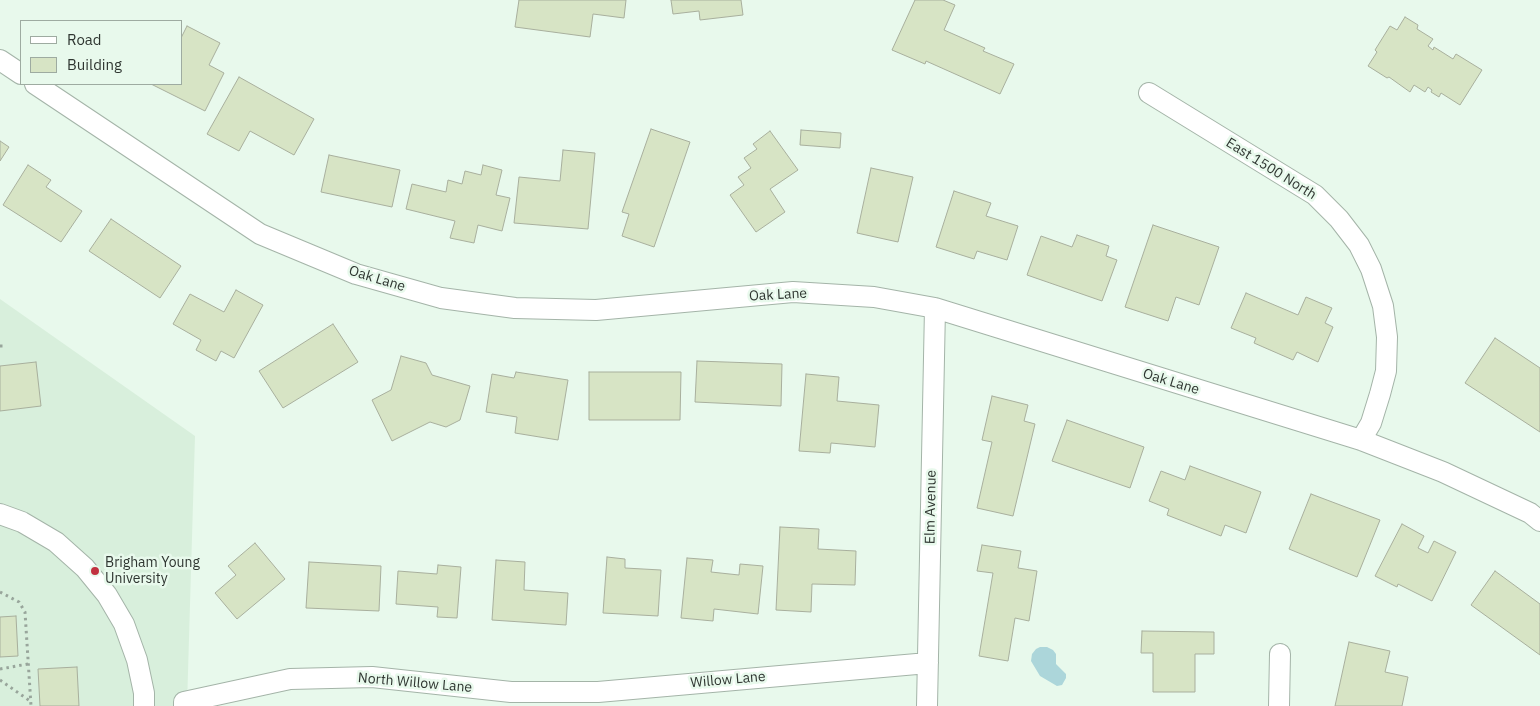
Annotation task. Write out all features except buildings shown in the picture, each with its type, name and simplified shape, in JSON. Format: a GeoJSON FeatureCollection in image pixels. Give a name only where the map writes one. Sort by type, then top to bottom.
{"type":"FeatureCollection","features":[{"type":"Feature","properties":{"kind":"street"},"geometry":{"type":"LineString","coordinates":[[0,60],[20,73]]}},
{"type":"Feature","properties":{"kind":"street","name":"Oak Lane"},"geometry":{"type":"LineString","coordinates":[[36,85],[260,234],[356,274],[441,298],[515,308],[596,310],[793,292],[874,297],[935,308],[1361,440],[1443,472],[1530,513],[1540,521]]}},
{"type":"Feature","properties":{"kind":"street","name":"East 1500 North"},"geometry":{"type":"LineString","coordinates":[[1149,93],[1315,196],[1339,219],[1359,245],[1371,269],[1383,306],[1387,337],[1386,371],[1371,422],[1361,440]]}},
{"type":"Feature","properties":{"kind":"street","name":"Elm Avenue"},"geometry":{"type":"LineString","coordinates":[[928,706],[935,308]]}},
{"type":"Feature","properties":{"kind":"street"},"geometry":{"type":"LineString","coordinates":[[0,514],[22,522],[56,542],[85,568],[107,595],[124,624],[138,660],[144,694],[144,706]]}},
{"type":"Feature","properties":{"kind":"street"},"geometry":{"type":"LineString","coordinates":[[1279,706],[1280,654]]}},
{"type":"Feature","properties":{"kind":"street","name":"Willow Lane"},"geometry":{"type":"LineString","coordinates":[[528,692],[598,692],[928,663]]}},
{"type":"Feature","properties":{"kind":"street","name":"North Willow Lane"},"geometry":{"type":"LineString","coordinates":[[184,704],[290,680],[372,677],[511,692],[528,692]]}},
{"type":"Feature","properties":{"kind":"path"},"geometry":{"type":"LineString","coordinates":[[0,592],[19,602],[25,612],[30,704]]}},
{"type":"Feature","properties":{"kind":"path"},"geometry":{"type":"LineString","coordinates":[[0,669],[28,664]]}},
{"type":"Feature","properties":{"kind":"path"},"geometry":{"type":"LineString","coordinates":[[0,680],[30,704]]}},
{"type":"Feature","properties":{"kind":"shaded area","name":"Brigham Young University"},"geometry":{"type":"Polygon","coordinates":[[[0,299],[195,436],[187,706],[0,706],[0,299]]]}},
{"type":"Feature","properties":{"kind":"water"},"geometry":{"type":"Polygon","coordinates":[[[1047,647],[1056,654],[1056,664],[1066,674],[1062,685],[1057,686],[1040,676],[1031,661],[1032,654],[1036,649],[1047,647]]]}},
{"type":"Feature","properties":{"kind":"place","name":"Brigham Young University"},"geometry":{"type":"Point","coordinates":[95,571]}}]}
